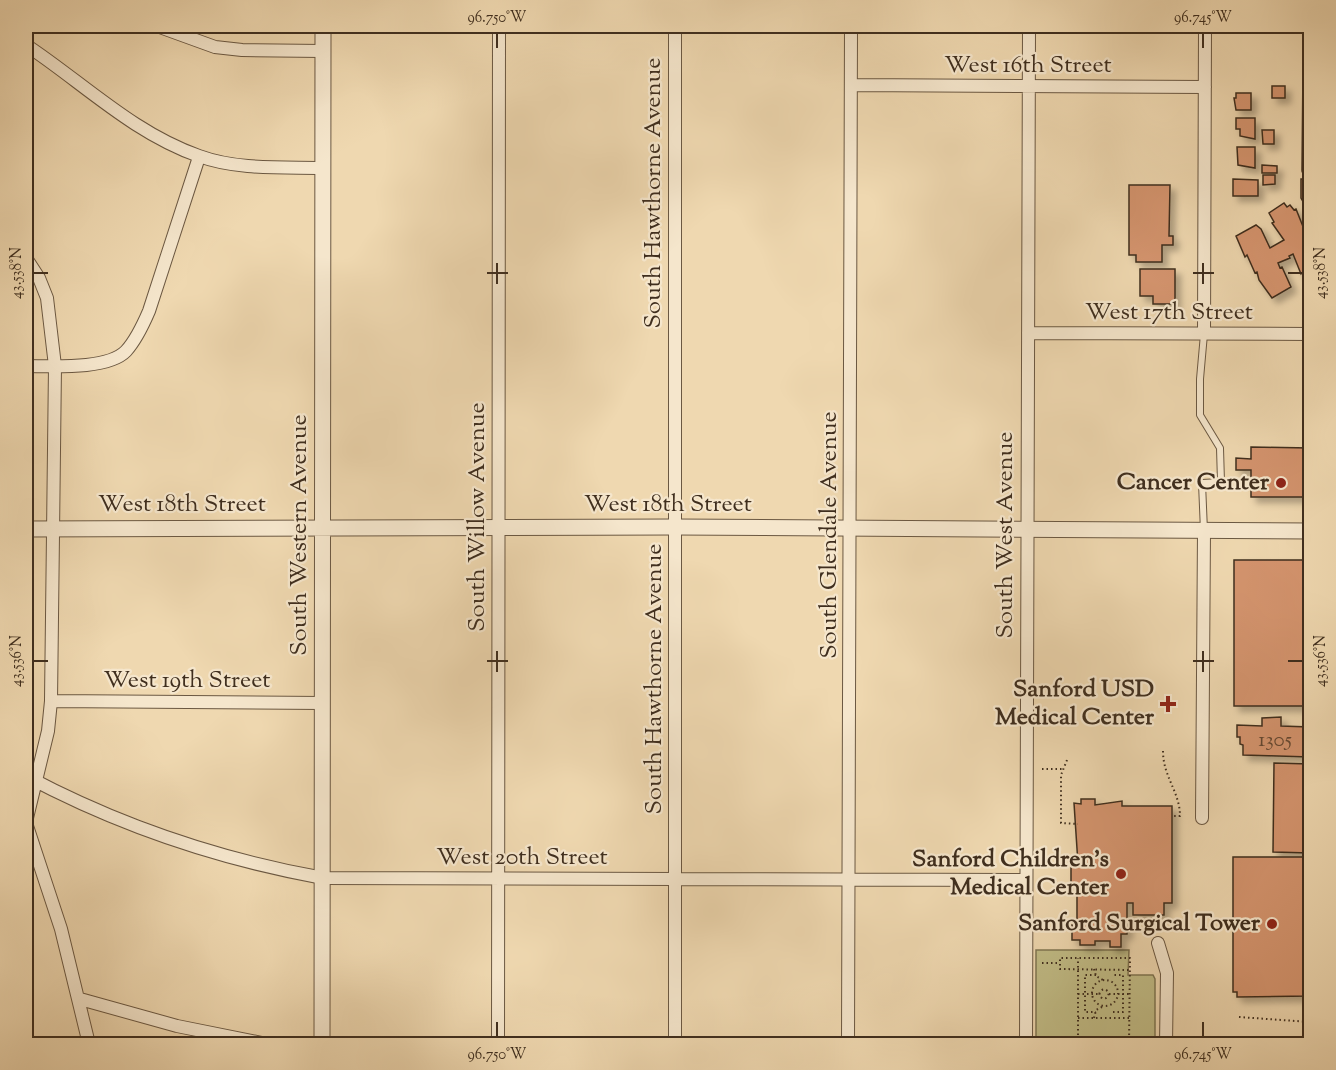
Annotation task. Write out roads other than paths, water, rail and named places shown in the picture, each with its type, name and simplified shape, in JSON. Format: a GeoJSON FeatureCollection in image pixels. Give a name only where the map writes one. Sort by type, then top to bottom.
{"type":"FeatureCollection","features":[{"type":"Feature","properties":{"kind":"street"},"geometry":{"type":"LineString","coordinates":[[157,26],[215,47],[242,50],[323,51]]}},
{"type":"Feature","properties":{"kind":"street","name":"South Western Avenue"},"geometry":{"type":"LineString","coordinates":[[322,1044],[323,26]]}},
{"type":"Feature","properties":{"kind":"street","name":"South Willow Avenue"},"geometry":{"type":"LineString","coordinates":[[498,1044],[500,26]]}},
{"type":"Feature","properties":{"kind":"street","name":"South Hawthorne Avenue"},"geometry":{"type":"LineString","coordinates":[[675,26],[675,1044]]}},
{"type":"Feature","properties":{"kind":"street","name":"South Glendale Avenue"},"geometry":{"type":"LineString","coordinates":[[849,1044],[851,26]]}},
{"type":"Feature","properties":{"kind":"street","name":"South West Avenue"},"geometry":{"type":"LineString","coordinates":[[1026,1044],[1029,26]]}},
{"type":"Feature","properties":{"kind":"street"},"geometry":{"type":"LineString","coordinates":[[1204,334],[1205,26]]}},
{"type":"Feature","properties":{"kind":"street"},"geometry":{"type":"LineString","coordinates":[[26,45],[119,114],[199,157],[265,167],[322,168]]}},
{"type":"Feature","properties":{"kind":"street","name":"West 16th Street"},"geometry":{"type":"LineString","coordinates":[[851,85],[1204,87]]}},
{"type":"Feature","properties":{"kind":"street"},"geometry":{"type":"LineString","coordinates":[[26,366],[103,363],[124,353],[140,332],[199,157]]}},
{"type":"Feature","properties":{"kind":"street"},"geometry":{"type":"LineString","coordinates":[[26,258],[47,298],[55,366],[51,701],[48,731],[30,779],[26,822],[60,928],[80,999],[89,1044]]}},
{"type":"Feature","properties":{"kind":"street","name":"West 17th Street"},"geometry":{"type":"LineString","coordinates":[[1028,333],[1311,334]]}},
{"type":"Feature","properties":{"kind":"street","name":"West 18th Street"},"geometry":{"type":"LineString","coordinates":[[26,529],[675,527],[1311,531]]}},
{"type":"Feature","properties":{"kind":"street"},"geometry":{"type":"LineString","coordinates":[[1202,818],[1204,531]]}},
{"type":"Feature","properties":{"kind":"street","name":"West 19th Street"},"geometry":{"type":"LineString","coordinates":[[51,701],[322,703]]}},
{"type":"Feature","properties":{"kind":"street","name":"West 20th Street"},"geometry":{"type":"LineString","coordinates":[[30,779],[103,814],[183,845],[266,867],[323,878],[1026,880]]}},
{"type":"Feature","properties":{"kind":"street"},"geometry":{"type":"LineString","coordinates":[[1158,944],[1167,973],[1166,1044]]}},
{"type":"Feature","properties":{"kind":"street"},"geometry":{"type":"LineString","coordinates":[[80,999],[177,1026],[267,1044]]}},
{"type":"Feature","properties":{"kind":"lane"},"geometry":{"type":"LineString","coordinates":[[1305,170],[1308,110],[1306,93]]}},
{"type":"Feature","properties":{"kind":"lane"},"geometry":{"type":"LineString","coordinates":[[1204,334],[1200,414],[1220,448],[1221,482],[1202,483],[1204,531]]}},
{"type":"Feature","properties":{"kind":"place","name":"Cancer Center"},"geometry":{"type":"Point","coordinates":[1281,483]}},
{"type":"Feature","properties":{"kind":"place","name":"Sanford USD Medical Center"},"geometry":{"type":"Point","coordinates":[1168,704]}},
{"type":"Feature","properties":{"kind":"place","name":"Sanford Children's Medical Center"},"geometry":{"type":"Point","coordinates":[1121,874]}},
{"type":"Feature","properties":{"kind":"place","name":"Sanford Surgical Tower"},"geometry":{"type":"Point","coordinates":[1272,924]}}]}
